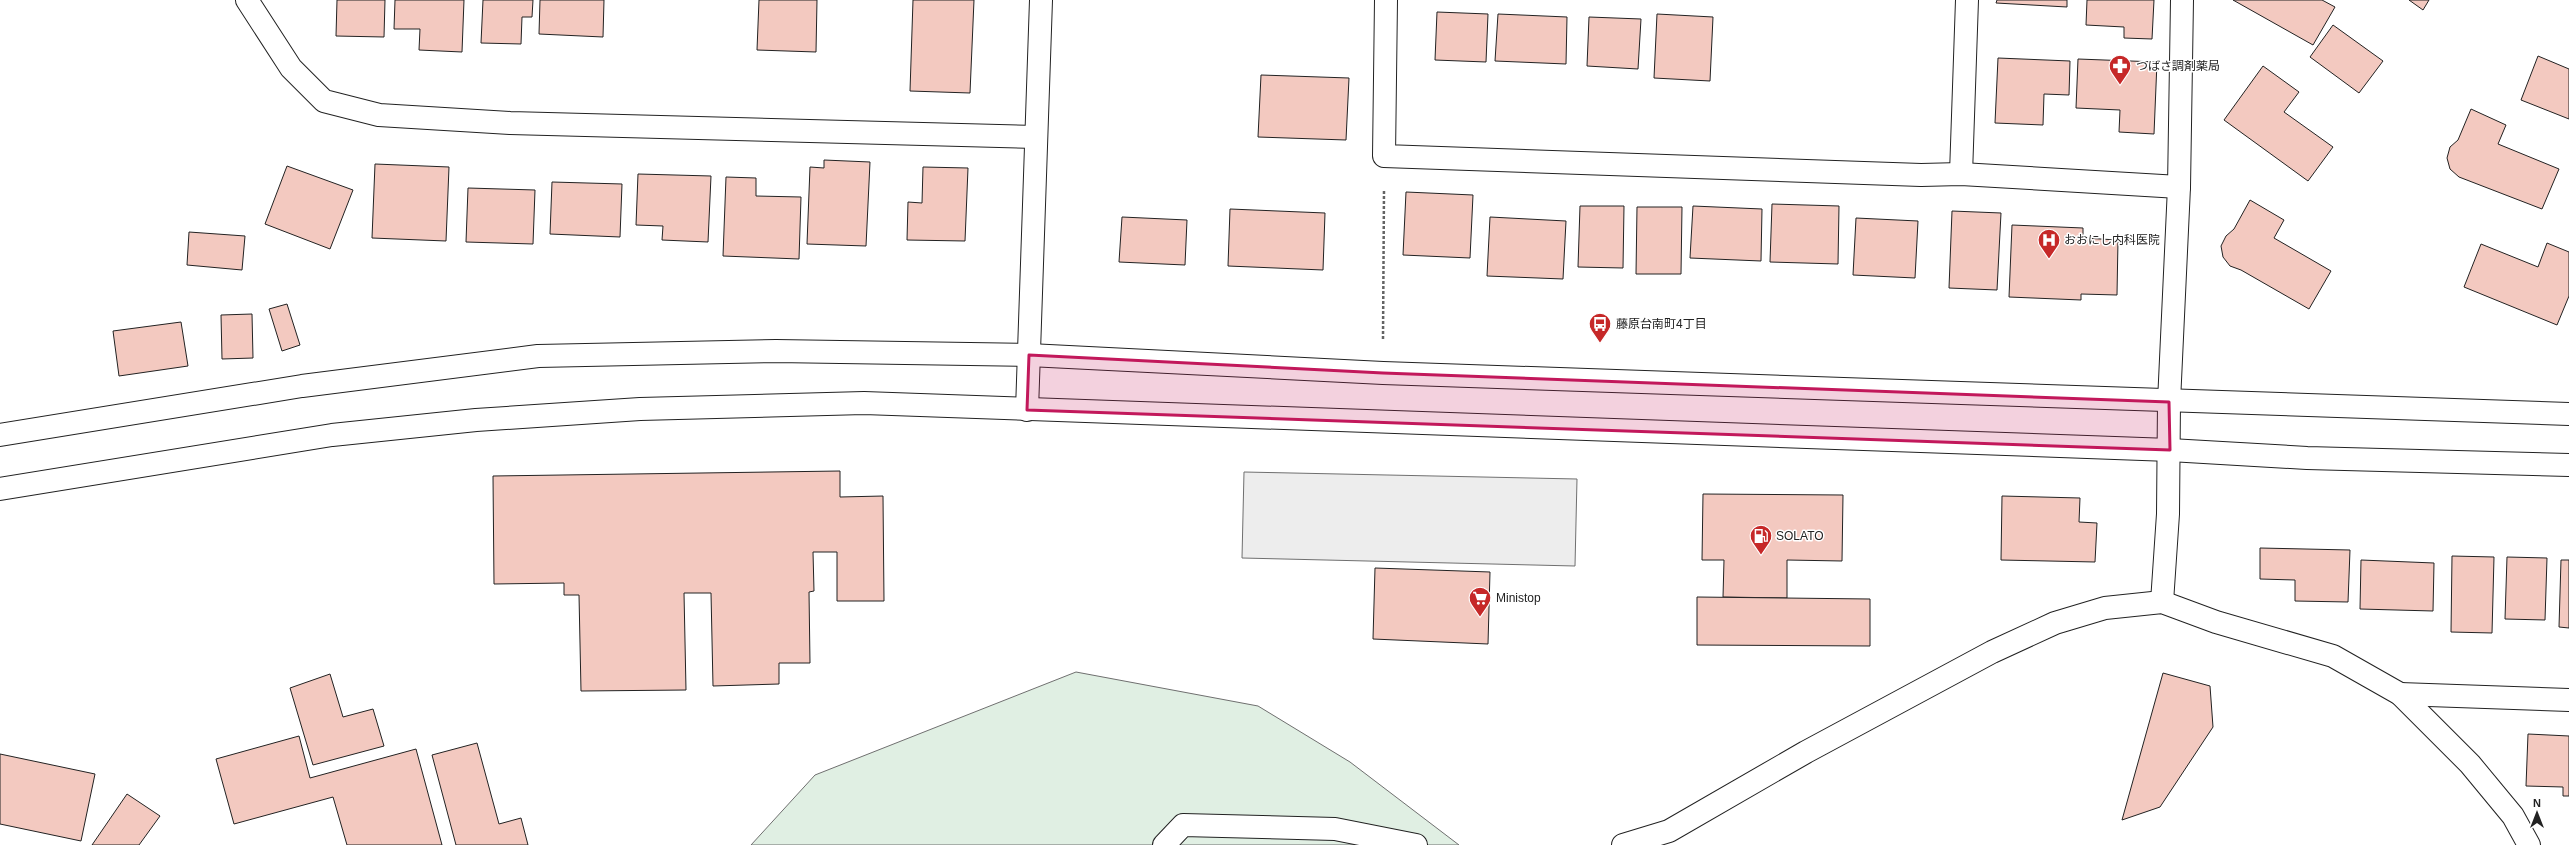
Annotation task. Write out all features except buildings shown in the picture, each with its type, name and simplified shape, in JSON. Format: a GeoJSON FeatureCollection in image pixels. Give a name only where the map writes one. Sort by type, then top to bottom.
{"type":"FeatureCollection","features":[{"type":"Feature","properties":{"kind":"street"},"geometry":{"type":"LineString","coordinates":[[247,0],[291,68],[324,101],[379,115],[518,123],[1036,138]]}},
{"type":"Feature","properties":{"kind":"street"},"geometry":{"type":"LineString","coordinates":[[1027,410],[1041,0]]}},
{"type":"Feature","properties":{"kind":"street"},"geometry":{"type":"LineString","coordinates":[[1386,0],[1384,156],[1913,175],[1961,174],[2179,187]]}},
{"type":"Feature","properties":{"kind":"street"},"geometry":{"type":"LineString","coordinates":[[1961,174],[1967,0]]}},
{"type":"Feature","properties":{"kind":"street"},"geometry":{"type":"LineString","coordinates":[[2162,602],[2170,450],[2169,402],[2179,187],[2182,0]]}},
{"type":"Feature","properties":{"kind":"street"},"geometry":{"type":"LineString","coordinates":[[0,435],[302,386],[538,356],[776,351],[1029,355],[1383,374],[2169,402],[2569,414]]}},
{"type":"Feature","properties":{"kind":"street"},"geometry":{"type":"LineString","coordinates":[[0,489],[332,435],[484,420],[640,409],[864,403],[2170,450],[2315,458],[2569,465]]}},
{"type":"Feature","properties":{"kind":"street"},"geometry":{"type":"LineString","coordinates":[[1624,845],[1669,838],[1806,752],[1992,652],[2055,623],[2105,608],[2162,602],[2216,622],[2334,656],[2400,694],[2470,764],[2513,816],[2529,845]]}},
{"type":"Feature","properties":{"kind":"street"},"geometry":{"type":"LineString","coordinates":[[2400,694],[2569,700]]}},
{"type":"Feature","properties":{"kind":"street"},"geometry":{"type":"LineString","coordinates":[[1164,845],[1183,825],[1334,829],[1416,845]]}},
{"type":"Feature","properties":{"kind":"path"},"geometry":{"type":"LineString","coordinates":[[1383,374],[1384,156]]}},
{"type":"Feature","properties":{"kind":"highlighted area"},"geometry":{"type":"Polygon","coordinates":[[[1029,355],[1383,373],[2169,402],[2170,450],[1027,410],[1029,355]]]}},
{"type":"Feature","properties":{"kind":"green space"},"geometry":{"type":"Polygon","coordinates":[[[1076,672],[1258,706],[1350,762],[1459,845],[751,845],[815,775],[1076,672]]]}},
{"type":"Feature","properties":{"kind":"shaded area"},"geometry":{"type":"Polygon","coordinates":[[[1244,472],[1577,479],[1575,566],[1242,558],[1244,472]]]}},
{"type":"Feature","properties":{"kind":"place","name":"つばさ調剤薬局"},"geometry":{"type":"Point","coordinates":[2120,86]}},
{"type":"Feature","properties":{"kind":"place","name":"おおにし内科医院"},"geometry":{"type":"Point","coordinates":[2049,260]}},
{"type":"Feature","properties":{"kind":"place","name":"藤原台南町4丁目"},"geometry":{"type":"Point","coordinates":[1600,344]}},
{"type":"Feature","properties":{"kind":"place","name":"SOLATO"},"geometry":{"type":"Point","coordinates":[1761,556]}},
{"type":"Feature","properties":{"kind":"place","name":"Ministop"},"geometry":{"type":"Point","coordinates":[1480,618]}}]}
